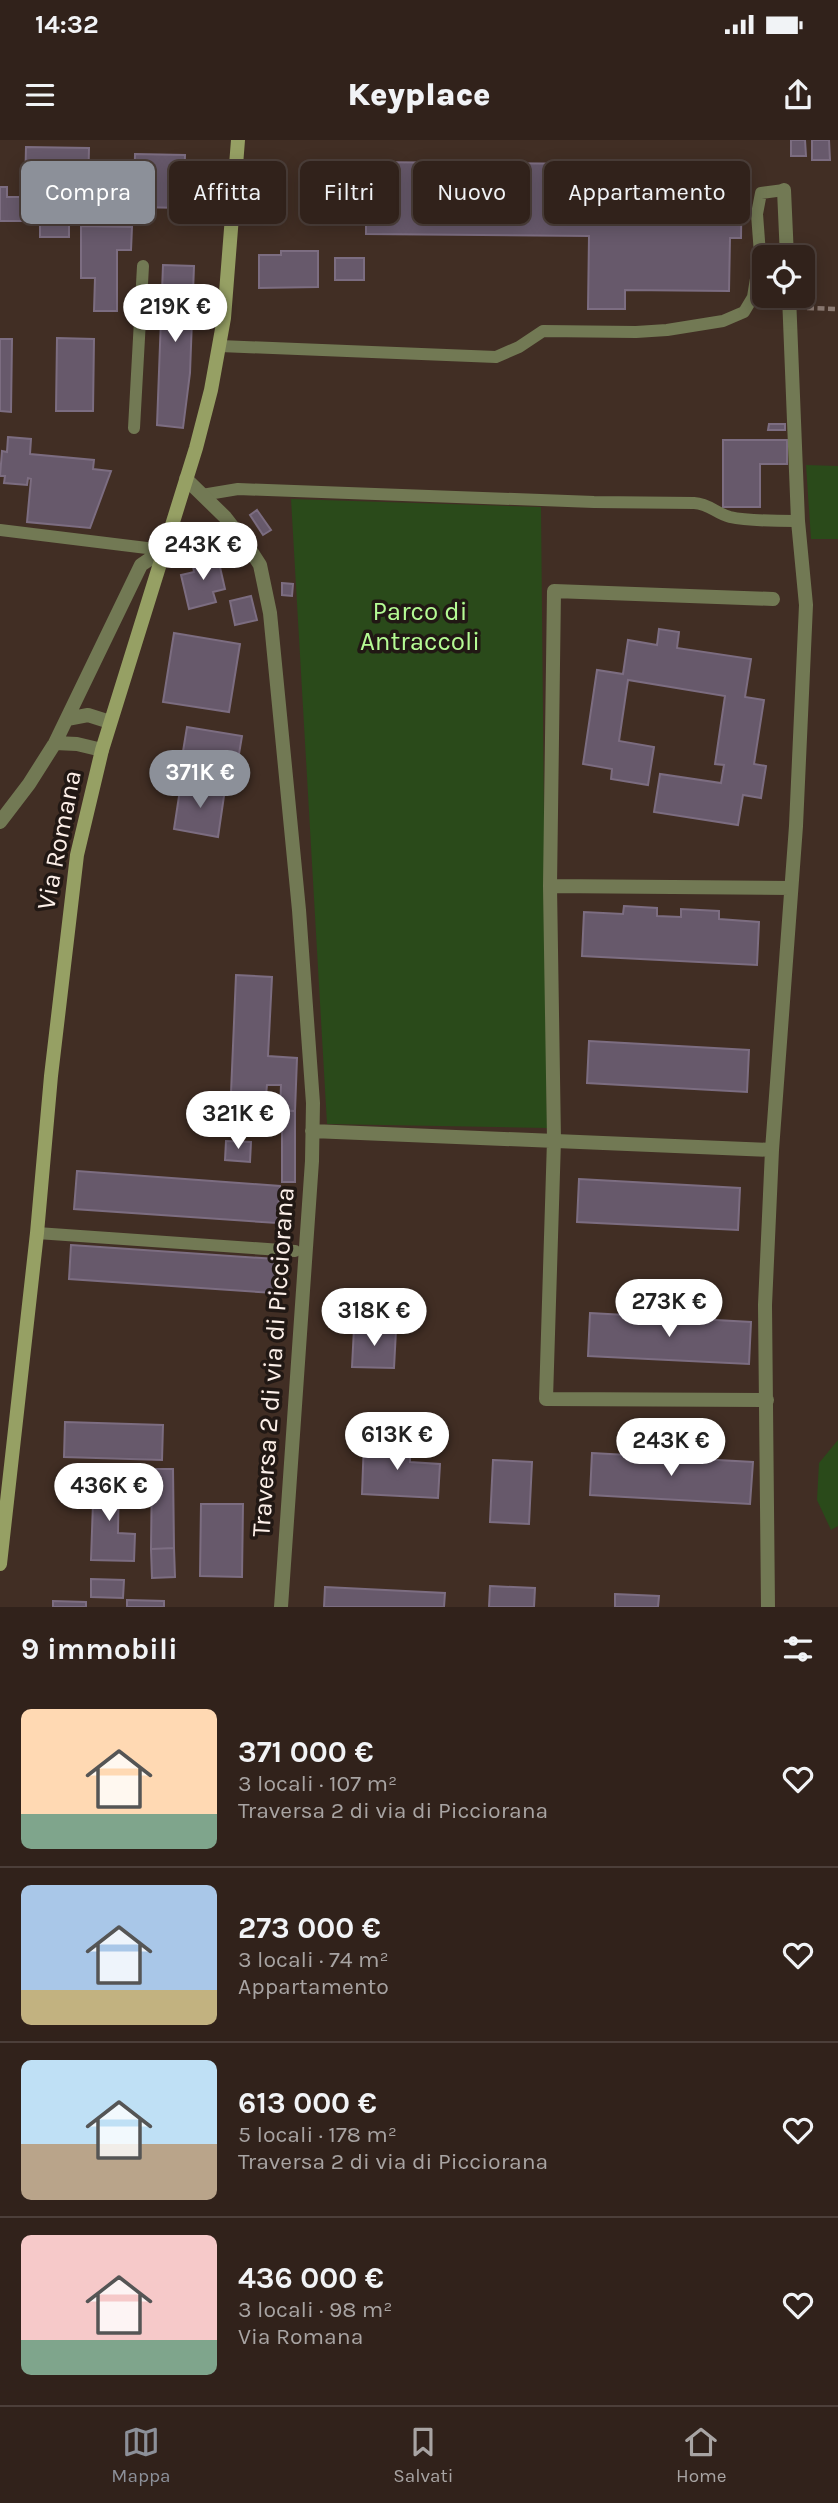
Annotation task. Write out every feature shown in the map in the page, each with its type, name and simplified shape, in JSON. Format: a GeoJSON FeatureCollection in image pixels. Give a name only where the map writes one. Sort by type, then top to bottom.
{"type":"FeatureCollection","features":[{"type":"Feature","properties":{"kind":"main road","name":"Via Romana"},"geometry":{"type":"LineString","coordinates":[[0,1563],[73,881],[87,806],[102,750],[204,420],[220,346],[238,140]]}},
{"type":"Feature","properties":{"kind":"street"},"geometry":{"type":"LineString","coordinates":[[784,190],[786,245]]}},
{"type":"Feature","properties":{"kind":"street"},"geometry":{"type":"LineString","coordinates":[[768,1607],[765,1305],[772,1150],[791,888],[806,615],[798,521],[789,308]]}},
{"type":"Feature","properties":{"kind":"street","name":"Traversa 2 di via di Picciorana"},"geometry":{"type":"LineString","coordinates":[[186,479],[225,517],[260,565],[270,613],[299,910],[313,1103],[281,1607]]}},
{"type":"Feature","properties":{"kind":"street"},"geometry":{"type":"LineString","coordinates":[[0,822],[55,743],[141,565],[163,550]]}},
{"type":"Feature","properties":{"kind":"street"},"geometry":{"type":"LineString","coordinates":[[767,1400],[546,1399],[554,1140],[550,886],[554,591],[773,599]]}},
{"type":"Feature","properties":{"kind":"street"},"geometry":{"type":"LineString","coordinates":[[67,719],[88,715],[110,722]]}},
{"type":"Feature","properties":{"kind":"street"},"geometry":{"type":"LineString","coordinates":[[55,743],[76,744],[102,750]]}},
{"type":"Feature","properties":{"kind":"street"},"geometry":{"type":"LineString","coordinates":[[550,886],[791,888]]}},
{"type":"Feature","properties":{"kind":"street"},"geometry":{"type":"LineString","coordinates":[[312,1131],[772,1150]]}},
{"type":"Feature","properties":{"kind":"lane"},"geometry":{"type":"LineString","coordinates":[[220,346],[496,357],[519,347],[543,331],[636,332],[723,321],[744,312],[753,297],[760,254],[757,214],[761,193],[784,190]]}},
{"type":"Feature","properties":{"kind":"lane"},"geometry":{"type":"LineString","coordinates":[[134,428],[142,266]]}},
{"type":"Feature","properties":{"kind":"lane"},"geometry":{"type":"LineString","coordinates":[[202,495],[238,489],[694,503],[710,506],[719,514],[733,518],[798,521]]}},
{"type":"Feature","properties":{"kind":"lane"},"geometry":{"type":"LineString","coordinates":[[0,530],[163,550]]}},
{"type":"Feature","properties":{"kind":"lane"},"geometry":{"type":"LineString","coordinates":[[37,1233],[295,1251]]}},
{"type":"Feature","properties":{"kind":"path"},"geometry":{"type":"LineString","coordinates":[[815,306],[838,309]]}},
{"type":"Feature","properties":{"kind":"green space"},"geometry":{"type":"Polygon","coordinates":[[[806,465],[838,466],[838,539],[811,539],[806,465]]]}},
{"type":"Feature","properties":{"kind":"green space","name":"Parco di Antraccoli"},"geometry":{"type":"Polygon","coordinates":[[[291,499],[541,507],[547,1128],[327,1124],[291,499]]]}},
{"type":"Feature","properties":{"kind":"green space"},"geometry":{"type":"Polygon","coordinates":[[[838,1440],[838,1526],[831,1530],[817,1500],[819,1463],[838,1440]]]}},
{"type":"Feature","properties":{"kind":"building"},"geometry":{"type":"Polygon","coordinates":[[[791,140],[805,140],[806,156],[791,156],[791,140]]]}},
{"type":"Feature","properties":{"kind":"building"},"geometry":{"type":"Polygon","coordinates":[[[812,140],[829,140],[830,160],[812,160],[812,140]]]}},
{"type":"Feature","properties":{"kind":"building"},"geometry":{"type":"Polygon","coordinates":[[[26,147],[89,148],[89,161],[26,161],[26,147]]]}},
{"type":"Feature","properties":{"kind":"building"},"geometry":{"type":"Polygon","coordinates":[[[135,154],[185,155],[185,161],[169,161],[169,208],[155,207],[155,161],[135,161],[135,154]]]}},
{"type":"Feature","properties":{"kind":"building"},"geometry":{"type":"Polygon","coordinates":[[[399,162],[413,162],[413,224],[530,224],[530,163],[544,163],[544,224],[741,224],[741,238],[730,238],[729,291],[625,290],[625,309],[588,309],[589,236],[366,234],[366,224],[399,224],[399,162]]]}},
{"type":"Feature","properties":{"kind":"building"},"geometry":{"type":"Polygon","coordinates":[[[0,187],[7,187],[7,197],[21,197],[21,221],[0,221],[0,187]]]}},
{"type":"Feature","properties":{"kind":"building"},"geometry":{"type":"Polygon","coordinates":[[[40,224],[69,224],[69,237],[40,237],[40,224]]]}},
{"type":"Feature","properties":{"kind":"building"},"geometry":{"type":"Polygon","coordinates":[[[81,226],[132,227],[131,250],[117,250],[117,311],[94,311],[95,278],[81,278],[81,226]]]}},
{"type":"Feature","properties":{"kind":"building"},"geometry":{"type":"Polygon","coordinates":[[[281,251],[318,251],[318,287],[259,288],[259,255],[281,255],[281,251]]]}},
{"type":"Feature","properties":{"kind":"building"},"geometry":{"type":"Polygon","coordinates":[[[335,258],[364,258],[364,280],[335,280],[335,258]]]}},
{"type":"Feature","properties":{"kind":"building"},"geometry":{"type":"Polygon","coordinates":[[[163,265],[194,266],[190,373],[183,428],[157,425],[163,265]]]}},
{"type":"Feature","properties":{"kind":"building"},"geometry":{"type":"Polygon","coordinates":[[[57,338],[94,339],[93,411],[56,411],[57,338]]]}},
{"type":"Feature","properties":{"kind":"building"},"geometry":{"type":"Polygon","coordinates":[[[0,339],[12,339],[11,412],[0,411],[0,339]]]}},
{"type":"Feature","properties":{"kind":"building"},"geometry":{"type":"Polygon","coordinates":[[[769,424],[785,424],[785,430],[768,430],[769,424]]]}},
{"type":"Feature","properties":{"kind":"building"},"geometry":{"type":"Polygon","coordinates":[[[8,437],[31,439],[30,454],[94,460],[93,469],[111,471],[90,528],[27,522],[31,479],[28,478],[27,485],[4,483],[5,476],[0,476],[2,451],[7,452],[8,437]]]}},
{"type":"Feature","properties":{"kind":"building"},"geometry":{"type":"Polygon","coordinates":[[[723,440],[787,440],[787,464],[760,464],[760,507],[723,507],[723,440]]]}},
{"type":"Feature","properties":{"kind":"building"},"geometry":{"type":"Polygon","coordinates":[[[257,510],[271,530],[263,535],[250,515],[257,510]]]}},
{"type":"Feature","properties":{"kind":"building"},"geometry":{"type":"Polygon","coordinates":[[[217,554],[225,589],[213,592],[216,602],[189,609],[181,575],[194,572],[192,560],[217,554]]]}},
{"type":"Feature","properties":{"kind":"building"},"geometry":{"type":"Polygon","coordinates":[[[282,583],[293,584],[292,596],[282,595],[282,583]]]}},
{"type":"Feature","properties":{"kind":"building"},"geometry":{"type":"Polygon","coordinates":[[[251,596],[257,620],[235,625],[230,601],[251,596]]]}},
{"type":"Feature","properties":{"kind":"building"},"geometry":{"type":"Polygon","coordinates":[[[659,629],[679,632],[677,648],[751,659],[745,697],[764,700],[754,764],[766,766],[761,798],[743,795],[738,825],[654,812],[660,774],[721,783],[724,765],[715,764],[725,696],[628,680],[619,741],[654,747],[648,785],[611,779],[612,769],[583,764],[597,670],[623,674],[628,640],[657,645],[659,629]]]}},
{"type":"Feature","properties":{"kind":"building"},"geometry":{"type":"Polygon","coordinates":[[[174,633],[240,644],[229,712],[163,702],[174,633]]]}},
{"type":"Feature","properties":{"kind":"building"},"geometry":{"type":"Polygon","coordinates":[[[187,727],[242,736],[234,784],[179,776],[187,727]]]}},
{"type":"Feature","properties":{"kind":"building"},"geometry":{"type":"Polygon","coordinates":[[[181,783],[225,789],[218,837],[174,829],[181,783]]]}},
{"type":"Feature","properties":{"kind":"building"},"geometry":{"type":"Polygon","coordinates":[[[624,906],[657,908],[657,916],[681,917],[681,909],[719,911],[719,919],[759,922],[757,965],[582,956],[584,912],[623,914],[624,906]]]}},
{"type":"Feature","properties":{"kind":"building"},"geometry":{"type":"Polygon","coordinates":[[[236,975],[272,977],[268,1056],[297,1058],[295,1111],[280,1110],[281,1085],[267,1085],[266,1095],[231,1093],[236,975]]]}},
{"type":"Feature","properties":{"kind":"building"},"geometry":{"type":"Polygon","coordinates":[[[589,1041],[749,1050],[747,1092],[587,1083],[589,1041]]]}},
{"type":"Feature","properties":{"kind":"building"},"geometry":{"type":"Polygon","coordinates":[[[282,1111],[295,1111],[295,1182],[282,1182],[282,1111]]]}},
{"type":"Feature","properties":{"kind":"building"},"geometry":{"type":"Polygon","coordinates":[[[226,1141],[251,1142],[250,1162],[225,1160],[226,1141]]]}},
{"type":"Feature","properties":{"kind":"building"},"geometry":{"type":"Polygon","coordinates":[[[77,1171],[280,1186],[277,1223],[74,1209],[77,1171]]]}},
{"type":"Feature","properties":{"kind":"building"},"geometry":{"type":"Polygon","coordinates":[[[579,1179],[740,1188],[738,1230],[577,1222],[579,1179]]]}},
{"type":"Feature","properties":{"kind":"building"},"geometry":{"type":"Polygon","coordinates":[[[71,1245],[276,1259],[274,1293],[69,1279],[71,1245]]]}},
{"type":"Feature","properties":{"kind":"building"},"geometry":{"type":"Polygon","coordinates":[[[590,1313],[751,1322],[749,1364],[588,1356],[590,1313]]]}},
{"type":"Feature","properties":{"kind":"building"},"geometry":{"type":"Polygon","coordinates":[[[354,1328],[396,1330],[394,1368],[352,1367],[354,1328]]]}},
{"type":"Feature","properties":{"kind":"building"},"geometry":{"type":"Polygon","coordinates":[[[65,1422],[163,1425],[162,1460],[64,1457],[65,1422]]]}},
{"type":"Feature","properties":{"kind":"building"},"geometry":{"type":"Polygon","coordinates":[[[364,1440],[410,1442],[410,1462],[440,1464],[438,1498],[362,1494],[364,1440]]]}},
{"type":"Feature","properties":{"kind":"building"},"geometry":{"type":"Polygon","coordinates":[[[592,1453],[753,1462],[750,1504],[590,1495],[592,1453]]]}},
{"type":"Feature","properties":{"kind":"building"},"geometry":{"type":"Polygon","coordinates":[[[493,1460],[532,1462],[529,1524],[490,1522],[493,1460]]]}},
{"type":"Feature","properties":{"kind":"building"},"geometry":{"type":"Polygon","coordinates":[[[152,1469],[173,1469],[174,1548],[151,1549],[152,1469]]]}},
{"type":"Feature","properties":{"kind":"building"},"geometry":{"type":"Polygon","coordinates":[[[94,1474],[119,1475],[118,1533],[135,1534],[134,1561],[91,1560],[94,1474]]]}},
{"type":"Feature","properties":{"kind":"building"},"geometry":{"type":"Polygon","coordinates":[[[201,1504],[243,1504],[242,1577],[200,1576],[201,1504]]]}},
{"type":"Feature","properties":{"kind":"building"},"geometry":{"type":"Polygon","coordinates":[[[174,1548],[175,1577],[152,1578],[151,1549],[174,1548]]]}},
{"type":"Feature","properties":{"kind":"building"},"geometry":{"type":"Polygon","coordinates":[[[91,1579],[124,1580],[123,1598],[91,1597],[91,1579]]]}},
{"type":"Feature","properties":{"kind":"building"},"geometry":{"type":"Polygon","coordinates":[[[490,1586],[535,1588],[534,1607],[489,1607],[490,1586]]]}},
{"type":"Feature","properties":{"kind":"building"},"geometry":{"type":"Polygon","coordinates":[[[325,1587],[445,1593],[444,1607],[324,1607],[325,1587]]]}},
{"type":"Feature","properties":{"kind":"building"},"geometry":{"type":"Polygon","coordinates":[[[615,1594],[659,1596],[658,1607],[615,1607],[615,1594]]]}},
{"type":"Feature","properties":{"kind":"building"},"geometry":{"type":"Polygon","coordinates":[[[127,1600],[164,1601],[164,1607],[127,1607],[127,1600]]]}},
{"type":"Feature","properties":{"kind":"building"},"geometry":{"type":"Polygon","coordinates":[[[53,1601],[86,1602],[86,1607],[53,1607],[53,1601]]]}}]}
